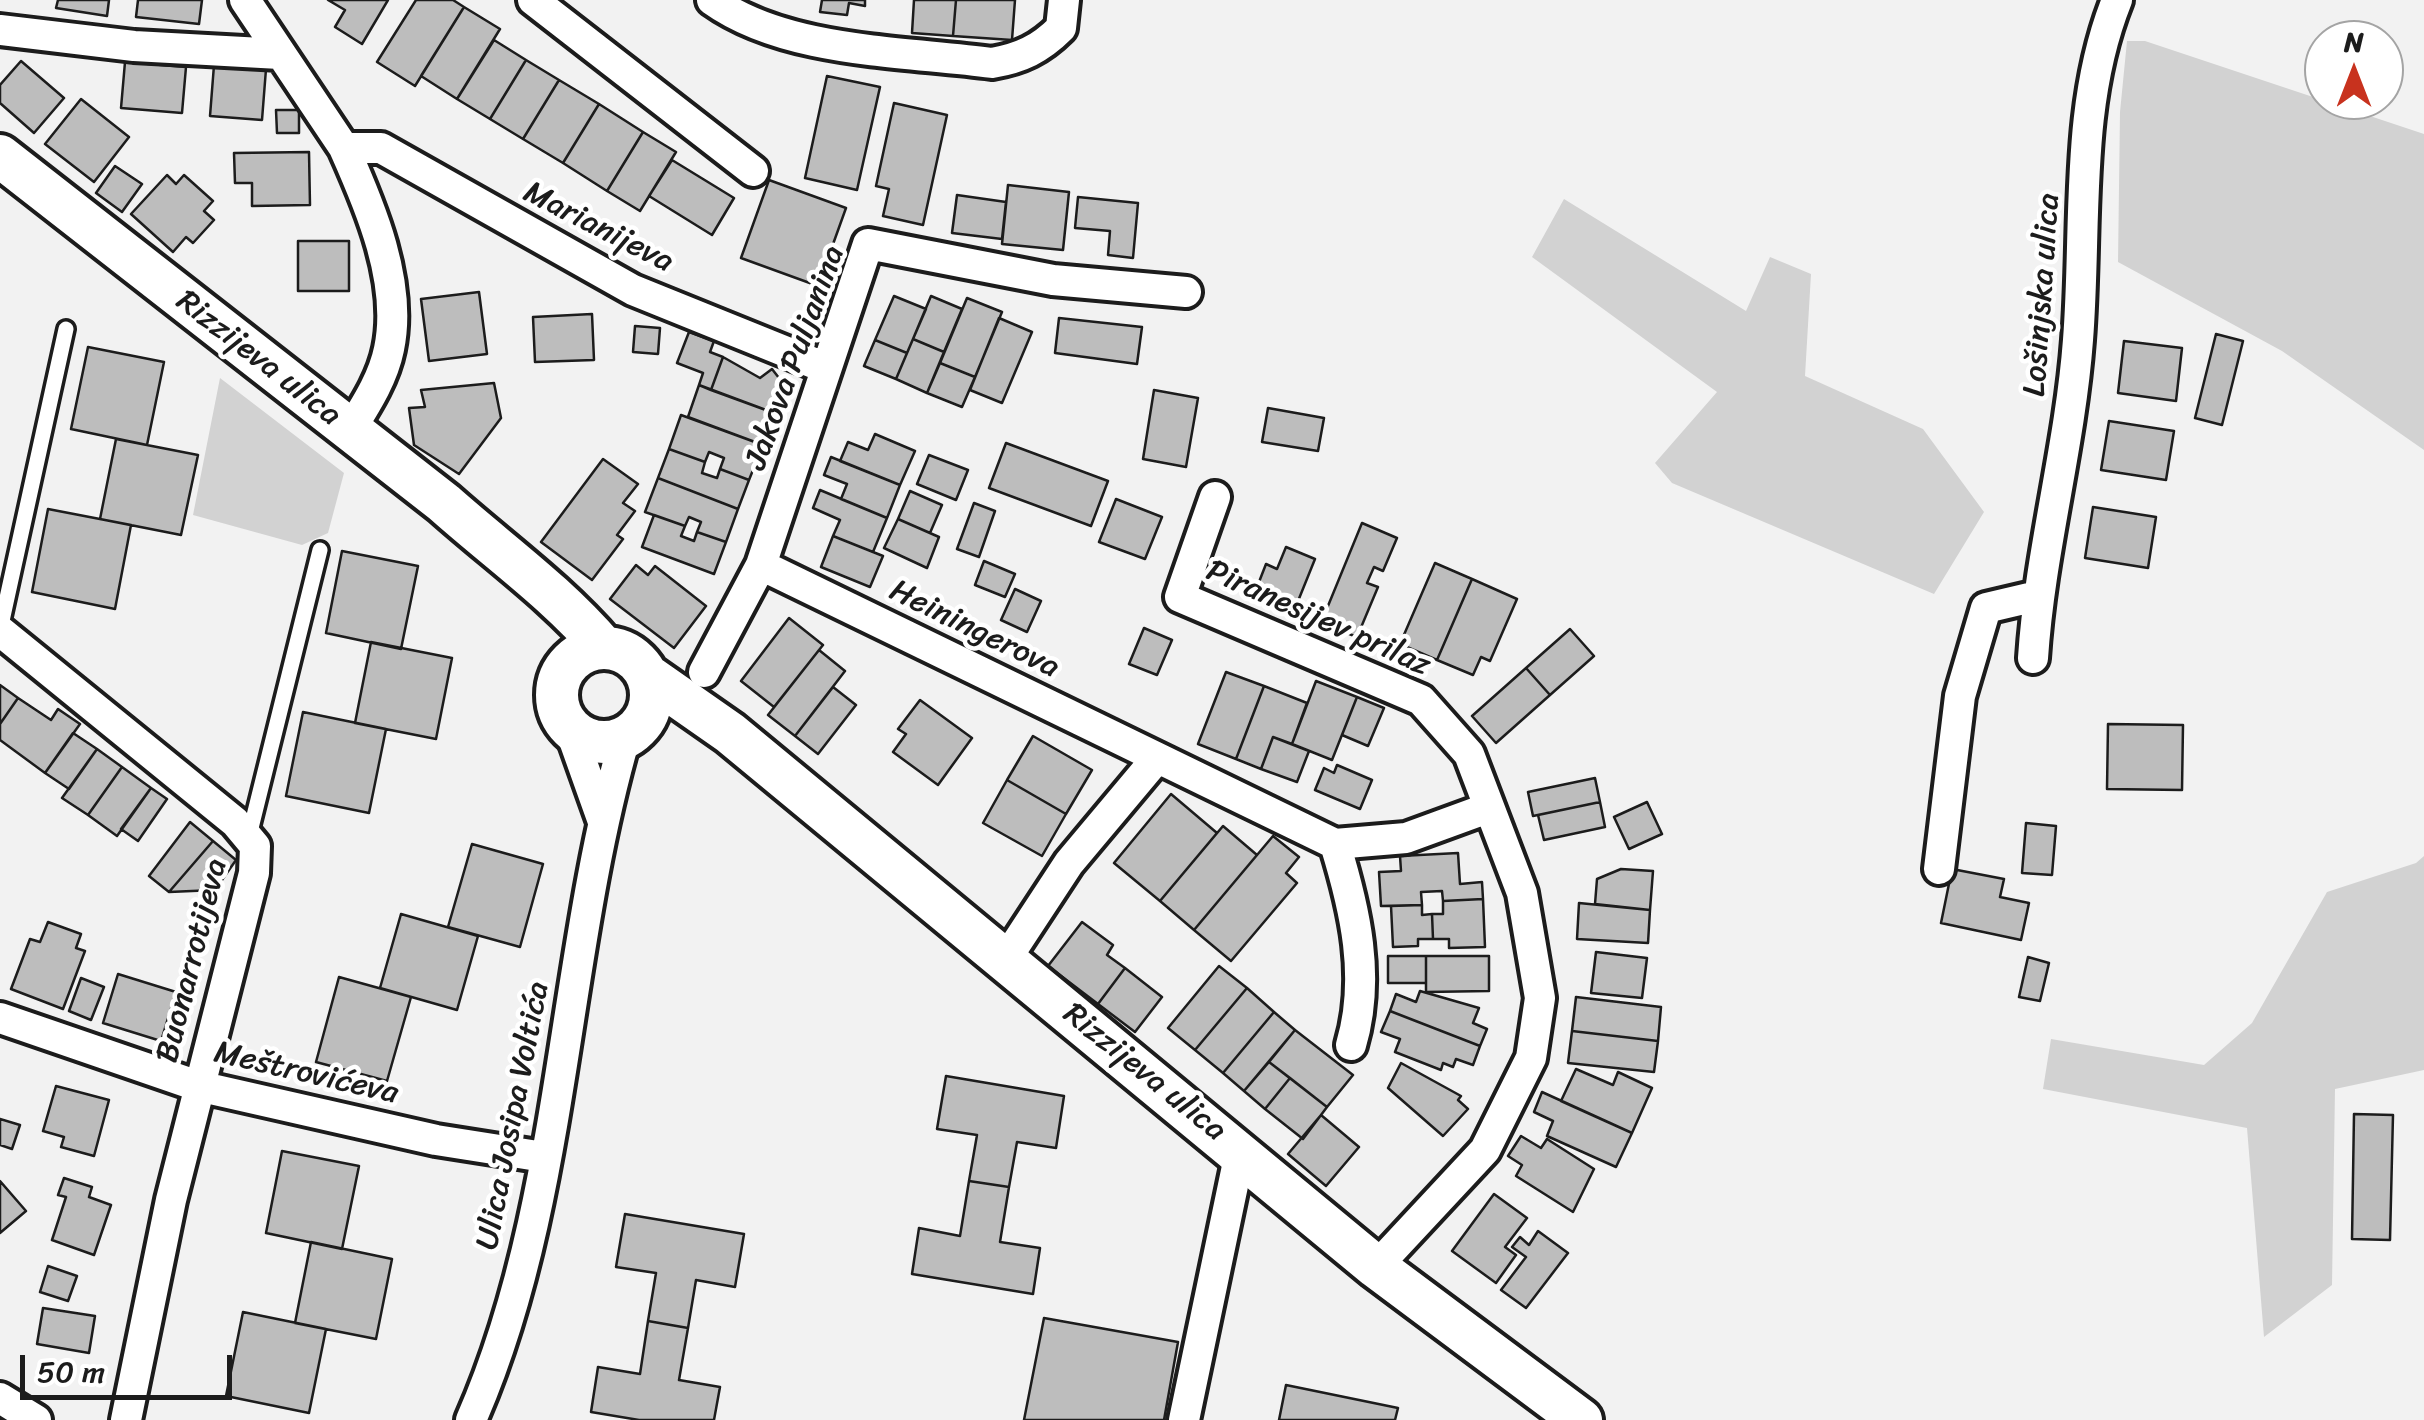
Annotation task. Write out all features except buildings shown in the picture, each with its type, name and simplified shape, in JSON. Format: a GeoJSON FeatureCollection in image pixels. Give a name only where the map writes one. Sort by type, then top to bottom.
{"type":"FeatureCollection","features":[{"type":"Feature","properties":{"kind":"street"},"geometry":{"type":"LineString","coordinates":[[245,0],[344,148],[372,210],[390,312],[390,347],[376,388],[350,432]]}},
{"type":"Feature","properties":{"kind":"street"},"geometry":{"type":"LineString","coordinates":[[533,0],[752,172]]}},
{"type":"Feature","properties":{"kind":"street"},"geometry":{"type":"LineString","coordinates":[[712,0],[736,17],[777,35],[992,64],[1021,58],[1045,43],[1061,28],[1064,0]]}},
{"type":"Feature","properties":{"kind":"street","name":"Lošinjska ulica"},"geometry":{"type":"LineString","coordinates":[[2033,658],[2037,596],[2064,458],[2078,341],[2090,89],[2102,38],[2117,0]]}},
{"type":"Feature","properties":{"kind":"street"},"geometry":{"type":"LineString","coordinates":[[0,30],[134,46],[280,54]]}},
{"type":"Feature","properties":{"kind":"street","name":"Marianijeva"},"geometry":{"type":"LineString","coordinates":[[344,148],[381,148],[633,290],[826,368]]}},
{"type":"Feature","properties":{"kind":"street","name":"Rizzijeva ulica"},"geometry":{"type":"LineString","coordinates":[[0,156],[444,503],[556,595],[604,648]]}},
{"type":"Feature","properties":{"kind":"street","name":"Jakova Puljanina"},"geometry":{"type":"LineString","coordinates":[[704,672],[761,564],[868,244],[1053,280],[1186,292]]}},
{"type":"Feature","properties":{"kind":"street","name":"Piranesijev prilaz"},"geometry":{"type":"LineString","coordinates":[[1216,497],[1180,597],[1421,700],[1469,754],[1488,808],[1504,838],[1535,946],[1540,998],[1531,1058],[1485,1150],[1376,1267]]}},
{"type":"Feature","properties":{"kind":"street","name":"Rizzijeva ulica"},"geometry":{"type":"LineString","coordinates":[[514,564],[547,622],[566,667]]}},
{"type":"Feature","properties":{"kind":"street","name":"Heiningerova"},"geometry":{"type":"LineString","coordinates":[[761,564],[1336,844]]}},
{"type":"Feature","properties":{"kind":"street"},"geometry":{"type":"LineString","coordinates":[[1939,869],[1960,696],[1986,608],[2037,596]]}},
{"type":"Feature","properties":{"kind":"street","name":"Buonarrotijeva"},"geometry":{"type":"LineString","coordinates":[[0,630],[248,836],[255,846],[254,873],[198,1086],[126,1420]]}},
{"type":"Feature","properties":{"kind":"street"},"geometry":{"type":"LineString","coordinates":[[632,732],[651,701],[646,676],[629,656],[604,648],[588,650],[566,667],[556,692],[557,705],[570,729],[596,742],[632,732],[709,722]]}},
{"type":"Feature","properties":{"kind":"street","name":"Rizzijeva ulica"},"geometry":{"type":"LineString","coordinates":[[646,676],[730,734],[1376,1267],[1582,1420]]}},
{"type":"Feature","properties":{"kind":"street","name":"Ulica Josipa Voltića"},"geometry":{"type":"LineString","coordinates":[[570,729],[602,819]]}},
{"type":"Feature","properties":{"kind":"street","name":"Ulica Josipa Voltića"},"geometry":{"type":"LineString","coordinates":[[471,1420],[506,1330],[544,1157],[602,819],[632,732]]}},
{"type":"Feature","properties":{"kind":"street"},"geometry":{"type":"LineString","coordinates":[[1006,959],[1069,863],[1157,758]]}},
{"type":"Feature","properties":{"kind":"street"},"geometry":{"type":"LineString","coordinates":[[1351,1044],[1360,1012],[1356,911],[1336,844],[1406,838],[1488,808]]}},
{"type":"Feature","properties":{"kind":"street","name":"Meštrovićeva"},"geometry":{"type":"LineString","coordinates":[[0,1018],[198,1086],[436,1140],[544,1157]]}},
{"type":"Feature","properties":{"kind":"street"},"geometry":{"type":"LineString","coordinates":[[1184,1420],[1240,1152]]}},
{"type":"Feature","properties":{"kind":"street"},"geometry":{"type":"LineString","coordinates":[[0,1398],[36,1420]]}},
{"type":"Feature","properties":{"kind":"lane"},"geometry":{"type":"LineString","coordinates":[[0,630],[66,329]]}},
{"type":"Feature","properties":{"kind":"lane"},"geometry":{"type":"LineString","coordinates":[[248,836],[320,550]]}},
{"type":"Feature","properties":{"kind":"shaded area"},"geometry":{"type":"Polygon","coordinates":[[[2127,41],[2145,41],[2304,94],[2304,120],[2382,120],[2424,134],[2424,450],[2282,351],[2118,262],[2120,112],[2127,41]]]}},
{"type":"Feature","properties":{"kind":"shaded area"},"geometry":{"type":"Polygon","coordinates":[[[1564,199],[1746,311],[1770,257],[1811,274],[1805,376],[1923,429],[1984,512],[1934,594],[1672,483],[1655,463],[1717,392],[1532,257],[1564,199]]]}},
{"type":"Feature","properties":{"kind":"shaded area"},"geometry":{"type":"Polygon","coordinates":[[[220,378],[344,473],[328,533],[302,545],[193,515],[220,378]]]}},
{"type":"Feature","properties":{"kind":"shaded area"},"geometry":{"type":"Polygon","coordinates":[[[2424,856],[2424,1070],[2335,1089],[2332,1285],[2264,1337],[2247,1128],[2043,1089],[2051,1039],[2204,1065],[2252,1023],[2327,892],[2416,863],[2424,856]]]}}]}
